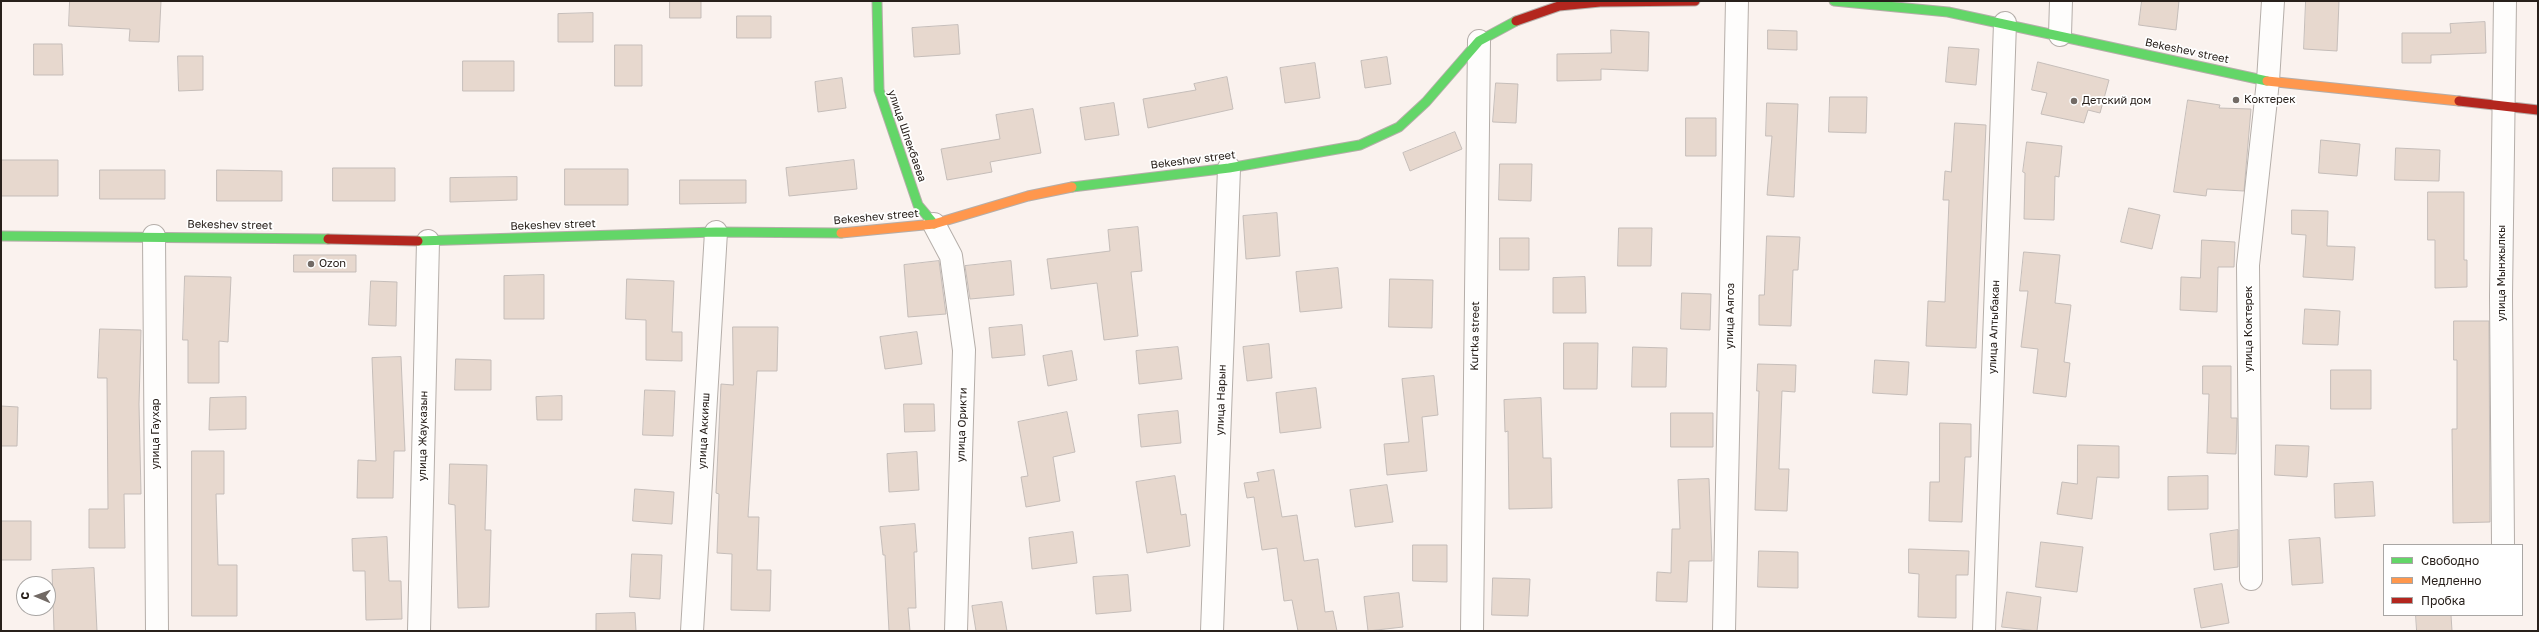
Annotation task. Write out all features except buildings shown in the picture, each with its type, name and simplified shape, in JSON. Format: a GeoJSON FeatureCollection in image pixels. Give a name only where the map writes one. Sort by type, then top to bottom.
{"type":"FeatureCollection","features":[{"type":"Feature","properties":{"kind":"main road","name":"улица Шпекбаева"},"geometry":{"type":"LineString","coordinates":[[877,1],[879,90],[918,205],[934,224]]}},
{"type":"Feature","properties":{"kind":"main road","name":"Bekeshev street"},"geometry":{"type":"LineString","coordinates":[[1,236],[154,236],[428,241],[716,232],[850,233],[934,224],[1028,196],[1090,184],[1229,168],[1360,145],[1399,127],[1426,102],[1478,41],[1514,22],[1559,6],[1600,2],[1695,1]]}},
{"type":"Feature","properties":{"kind":"main road","name":"Bekeshev street"},"geometry":{"type":"LineString","coordinates":[[1834,1],[1948,12],[2005,23],[2268,81],[2538,110]]}},
{"type":"Feature","properties":{"kind":"street","name":"улица Аягоз"},"geometry":{"type":"LineString","coordinates":[[1724,631],[1737,1]]}},
{"type":"Feature","properties":{"kind":"street"},"geometry":{"type":"LineString","coordinates":[[2060,35],[2061,1]]}},
{"type":"Feature","properties":{"kind":"street","name":"улица Коктерек"},"geometry":{"type":"LineString","coordinates":[[2251,579],[2248,265],[2268,81],[2273,1]]}},
{"type":"Feature","properties":{"kind":"street","name":"улица Мынжылкы"},"geometry":{"type":"LineString","coordinates":[[2504,544],[2501,296],[2505,1]]}},
{"type":"Feature","properties":{"kind":"street","name":"улица Алтыбакан"},"geometry":{"type":"LineString","coordinates":[[1984,631],[2005,23]]}},
{"type":"Feature","properties":{"kind":"street","name":"Kurtka street"},"geometry":{"type":"LineString","coordinates":[[1472,631],[1478,41]]}},
{"type":"Feature","properties":{"kind":"street","name":"улица Нарын"},"geometry":{"type":"LineString","coordinates":[[1212,631],[1229,168]]}},
{"type":"Feature","properties":{"kind":"street","name":"улица Орикти"},"geometry":{"type":"LineString","coordinates":[[934,224],[950,256],[964,350],[956,631]]}},
{"type":"Feature","properties":{"kind":"street","name":"улица Аккияш"},"geometry":{"type":"LineString","coordinates":[[692,631],[716,232]]}},
{"type":"Feature","properties":{"kind":"street","name":"улица Гаухар"},"geometry":{"type":"LineString","coordinates":[[154,236],[157,631]]}},
{"type":"Feature","properties":{"kind":"street","name":"улица Жауказын"},"geometry":{"type":"LineString","coordinates":[[419,631],[428,241]]}},
{"type":"Feature","properties":{"kind":"traffic: fast"},"geometry":{"type":"LineString","coordinates":[[877,1],[879,90],[918,205],[934,224]]}},
{"type":"Feature","properties":{"kind":"traffic: fast"},"geometry":{"type":"LineString","coordinates":[[1834,1],[1948,12],[2267,81]]}},
{"type":"Feature","properties":{"kind":"traffic: fast"},"geometry":{"type":"LineString","coordinates":[[1072,187],[1229,168],[1360,145],[1399,127],[1426,102],[1479,41],[1516,21]]}},
{"type":"Feature","properties":{"kind":"traffic: fast"},"geometry":{"type":"LineString","coordinates":[[418,241],[716,232],[841,233]]}},
{"type":"Feature","properties":{"kind":"traffic: fast"},"geometry":{"type":"LineString","coordinates":[[1,236],[328,239]]}},
{"type":"Feature","properties":{"kind":"traffic: slow"},"geometry":{"type":"LineString","coordinates":[[2267,81],[2459,101]]}},
{"type":"Feature","properties":{"kind":"traffic: slow"},"geometry":{"type":"LineString","coordinates":[[841,233],[934,224],[1028,196],[1072,187]]}},
{"type":"Feature","properties":{"kind":"traffic: jam"},"geometry":{"type":"LineString","coordinates":[[1516,21],[1559,6],[1600,2],[1695,1]]}},
{"type":"Feature","properties":{"kind":"traffic: jam"},"geometry":{"type":"LineString","coordinates":[[2459,101],[2538,110]]}},
{"type":"Feature","properties":{"kind":"traffic: jam"},"geometry":{"type":"LineString","coordinates":[[328,239],[418,241]]}},
{"type":"Feature","properties":{"kind":"place","name":"Коктерек"},"geometry":{"type":"Point","coordinates":[2236,100]}},
{"type":"Feature","properties":{"kind":"place","name":"Детский дом"},"geometry":{"type":"Point","coordinates":[2074,101]}},
{"type":"Feature","properties":{"kind":"place","name":"Ozon"},"geometry":{"type":"Point","coordinates":[311,264]}}]}
